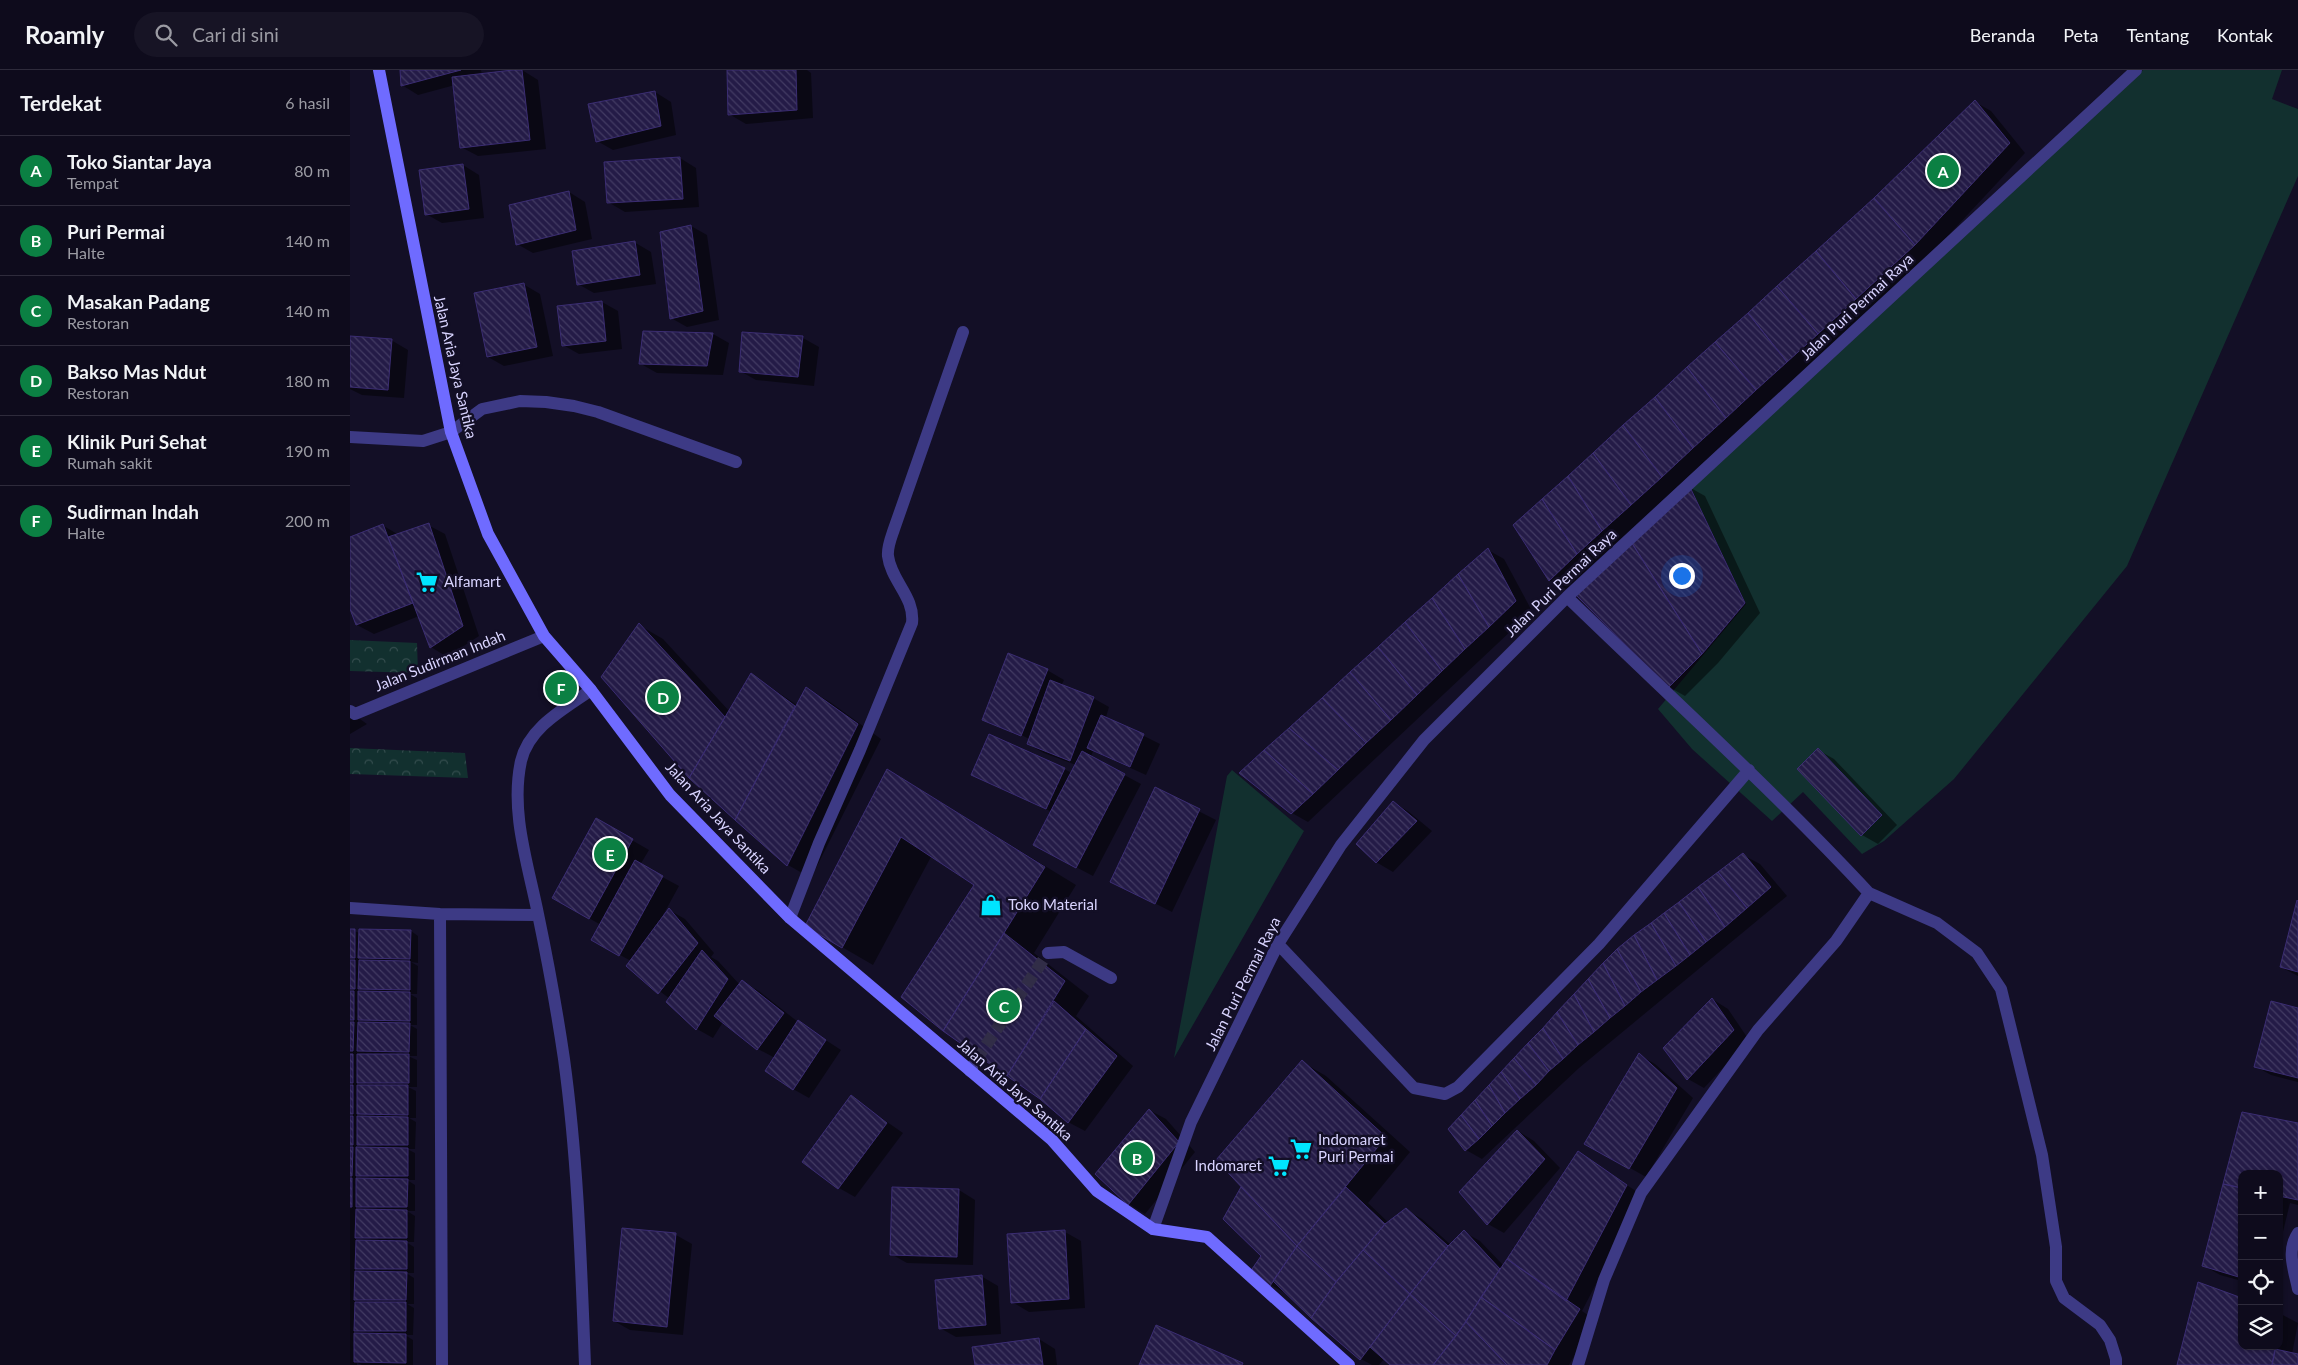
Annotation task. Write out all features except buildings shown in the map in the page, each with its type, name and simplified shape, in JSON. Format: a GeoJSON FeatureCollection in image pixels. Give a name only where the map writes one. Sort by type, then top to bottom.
{"type":"FeatureCollection","features":[{"type":"Feature","properties":{"kind":"street","name":"Jalan Aria Jaya Santika"},"geometry":{"type":"LineString","coordinates":[[379,70],[451,432],[488,534],[544,636],[591,690],[670,795],[790,918],[973,1065],[1052,1140],[1097,1191],[1154,1229],[1207,1237],[1348,1365]]}},
{"type":"Feature","properties":{"kind":"street","name":"Jalan Puri Permai Raya"},"geometry":{"type":"LineString","coordinates":[[1154,1229],[1191,1122],[1278,944],[1341,845],[1424,740],[1567,597],[2136,70]]}},
{"type":"Feature","properties":{"kind":"street"},"geometry":{"type":"LineString","coordinates":[[790,918],[819,843],[860,750],[912,622],[912,606],[891,565],[888,550],[964,332]]}},
{"type":"Feature","properties":{"kind":"street"},"geometry":{"type":"LineString","coordinates":[[350,437],[423,441],[451,432],[482,409],[520,401],[546,402],[598,412],[736,462]]}},
{"type":"Feature","properties":{"kind":"street"},"geometry":{"type":"LineString","coordinates":[[1567,597],[1711,737],[1749,770],[1869,893],[1937,923],[1976,953],[2001,989],[2042,1155],[2056,1247],[2056,1281],[2064,1298],[2100,1325],[2110,1340],[2116,1365]]}},
{"type":"Feature","properties":{"kind":"street","name":"Jalan Sudirman Indah"},"geometry":{"type":"LineString","coordinates":[[352,714],[544,636]]}},
{"type":"Feature","properties":{"kind":"street"},"geometry":{"type":"LineString","coordinates":[[586,1365],[579,1214],[564,1060],[538,915],[520,834],[518,791],[521,760],[532,736],[546,722],[591,690]]}},
{"type":"Feature","properties":{"kind":"street"},"geometry":{"type":"LineString","coordinates":[[1278,944],[1414,1088],[1445,1094],[1458,1087],[1599,944],[1749,770]]}},
{"type":"Feature","properties":{"kind":"street"},"geometry":{"type":"LineString","coordinates":[[1578,1365],[1604,1280],[1641,1193],[1758,1030],[1836,940],[1869,893]]}},
{"type":"Feature","properties":{"kind":"street"},"geometry":{"type":"LineString","coordinates":[[350,908],[440,914],[538,915]]}},
{"type":"Feature","properties":{"kind":"street"},"geometry":{"type":"LineString","coordinates":[[440,914],[442,1365]]}},
{"type":"Feature","properties":{"kind":"street"},"geometry":{"type":"LineString","coordinates":[[1048,953],[1064,952],[1111,978]]}},
{"type":"Feature","properties":{"kind":"street"},"geometry":{"type":"LineString","coordinates":[[2298,1233],[2292,1244],[2290,1255],[2298,1289]]}},
{"type":"Feature","properties":{"kind":"green space"},"geometry":{"type":"Polygon","coordinates":[[[2143,70],[2282,70],[2272,99],[2298,109],[2298,176],[2127,566],[1954,779],[1884,841],[1862,854],[1803,792],[1772,821],[1692,749],[1658,709],[1746,604],[1689,484],[2143,70]]]}},
{"type":"Feature","properties":{"kind":"green space"},"geometry":{"type":"Polygon","coordinates":[[[350,640],[417,643],[418,673],[350,671],[350,640]]]}},
{"type":"Feature","properties":{"kind":"green space"},"geometry":{"type":"Polygon","coordinates":[[[350,748],[465,753],[468,778],[350,774],[350,748]]]}},
{"type":"Feature","properties":{"kind":"green space"},"geometry":{"type":"Polygon","coordinates":[[[1232,770],[1304,831],[1174,1058],[1227,776],[1232,770]]]}},
{"type":"Feature","properties":{"kind":"tunnel"},"geometry":{"type":"LineString","coordinates":[[976,1060],[1048,953]]}},
{"type":"Feature","properties":{"kind":"place","name":"Toko Siantar Jaya"},"geometry":{"type":"Point","coordinates":[1943,171]}},
{"type":"Feature","properties":{"kind":"place","name":"Alfamart"},"geometry":{"type":"Point","coordinates":[427,582]}},
{"type":"Feature","properties":{"kind":"place","name":"Sudirman Indah"},"geometry":{"type":"Point","coordinates":[561,688]}},
{"type":"Feature","properties":{"kind":"place","name":"Bakso Mas Ndut"},"geometry":{"type":"Point","coordinates":[663,697]}},
{"type":"Feature","properties":{"kind":"place","name":"Klinik Puri Sehat"},"geometry":{"type":"Point","coordinates":[610,854]}},
{"type":"Feature","properties":{"kind":"place","name":"Toko Material"},"geometry":{"type":"Point","coordinates":[991,905]}},
{"type":"Feature","properties":{"kind":"place","name":"Masakan Padang"},"geometry":{"type":"Point","coordinates":[1004,1006]}},
{"type":"Feature","properties":{"kind":"place","name":"Indomaret Puri Permai"},"geometry":{"type":"Point","coordinates":[1301,1149]}},
{"type":"Feature","properties":{"kind":"place","name":"Puri Permai"},"geometry":{"type":"Point","coordinates":[1137,1158]}},
{"type":"Feature","properties":{"kind":"place","name":"Indomaret"},"geometry":{"type":"Point","coordinates":[1279,1166]}}]}
